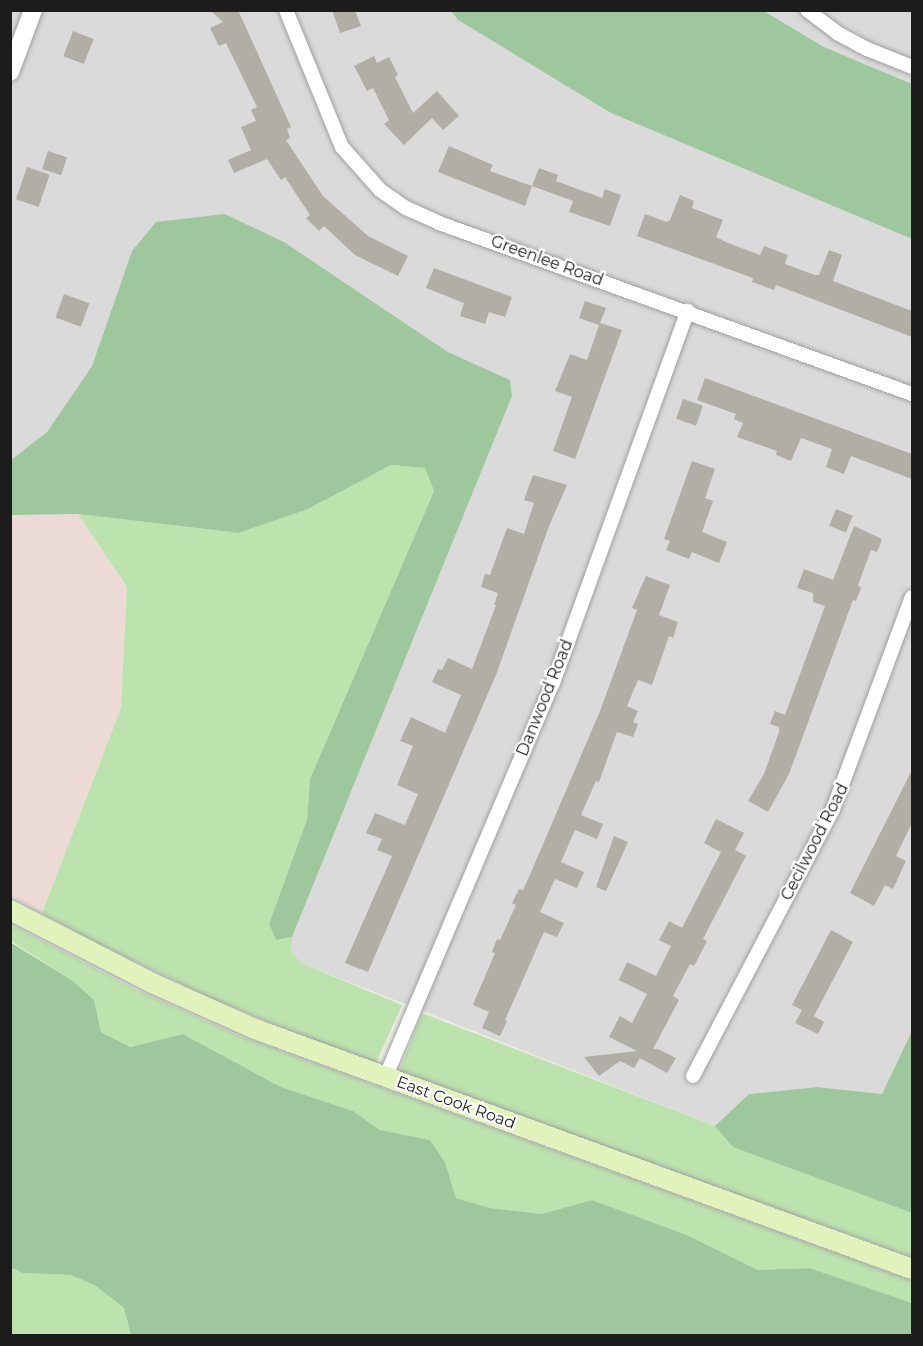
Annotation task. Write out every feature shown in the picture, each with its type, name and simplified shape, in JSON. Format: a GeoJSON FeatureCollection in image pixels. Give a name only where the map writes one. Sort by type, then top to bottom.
{"type":"FeatureCollection","features":[{"type":"Feature","properties":{"kind":"main road","name":"East Cook Road"},"geometry":{"type":"LineString","coordinates":[[10,910],[88,952],[204,1007],[385,1078],[912,1269]]}},
{"type":"Feature","properties":{"kind":"street"},"geometry":{"type":"LineString","coordinates":[[10,72],[33,10]]}},
{"type":"Feature","properties":{"kind":"street","name":"Greenlee Road"},"geometry":{"type":"LineString","coordinates":[[286,10],[342,147],[380,190],[406,208],[439,223],[912,393]]}},
{"type":"Feature","properties":{"kind":"street"},"geometry":{"type":"LineString","coordinates":[[807,10],[837,33],[867,49],[912,67]]}},
{"type":"Feature","properties":{"kind":"street","name":"Danwood Road"},"geometry":{"type":"LineString","coordinates":[[385,1078],[553,683],[688,311]]}},
{"type":"Feature","properties":{"kind":"street","name":"Cecilwood Road"},"geometry":{"type":"LineString","coordinates":[[693,1076],[833,809],[912,597]]}},
{"type":"Feature","properties":{"kind":"shaded area"},"geometry":{"type":"Polygon","coordinates":[[[11,11],[451,11],[458,20],[611,113],[912,239],[912,1031],[882,1094],[817,1087],[749,1094],[715,1126],[301,963],[291,950],[292,937],[512,396],[510,380],[448,352],[284,242],[225,214],[132,251],[92,366],[47,432],[11,460],[11,11]]]}},
{"type":"Feature","properties":{"kind":"shaded area"},"geometry":{"type":"Polygon","coordinates":[[[764,11],[912,11],[912,84],[824,47],[764,11]]]}},
{"type":"Feature","properties":{"kind":"shaded area"},"geometry":{"type":"Polygon","coordinates":[[[78,514],[127,587],[121,708],[42,913],[11,896],[10,515],[78,514]]]}},
{"type":"Feature","properties":{"kind":"green space"},"geometry":{"type":"Polygon","coordinates":[[[451,11],[764,11],[824,47],[912,84],[912,239],[611,113],[458,20],[451,11]]]}},
{"type":"Feature","properties":{"kind":"green space"},"geometry":{"type":"Polygon","coordinates":[[[225,214],[284,242],[448,352],[510,380],[512,396],[292,937],[276,940],[269,924],[307,819],[310,779],[434,491],[425,468],[391,465],[308,509],[239,533],[78,514],[11,515],[11,460],[47,432],[92,366],[132,251],[156,222],[225,214]]]}},
{"type":"Feature","properties":{"kind":"green space"},"geometry":{"type":"Polygon","coordinates":[[[391,465],[425,468],[434,491],[310,779],[307,819],[269,924],[276,940],[292,937],[291,950],[301,963],[402,1005],[375,1065],[213,999],[93,941],[42,913],[121,708],[127,587],[78,514],[239,533],[308,509],[391,465]]]}},
{"type":"Feature","properties":{"kind":"green space"},"geometry":{"type":"Polygon","coordinates":[[[10,924],[139,991],[242,1037],[912,1281],[912,1303],[810,1268],[758,1270],[687,1235],[592,1200],[541,1214],[490,1208],[456,1198],[445,1162],[430,1140],[380,1130],[353,1111],[281,1087],[183,1034],[130,1047],[101,1032],[94,1000],[73,981],[11,941],[10,924]]]}},
{"type":"Feature","properties":{"kind":"green space"},"geometry":{"type":"Polygon","coordinates":[[[10,942],[73,981],[94,1000],[101,1032],[130,1047],[183,1034],[281,1087],[353,1111],[380,1130],[430,1140],[445,1162],[456,1198],[490,1208],[541,1214],[592,1200],[687,1235],[758,1270],[810,1268],[912,1303],[912,1335],[131,1335],[124,1308],[96,1286],[71,1275],[23,1273],[11,1268],[10,942]]]}},
{"type":"Feature","properties":{"kind":"green space"},"geometry":{"type":"Polygon","coordinates":[[[422,1013],[715,1126],[734,1147],[912,1213],[912,1257],[399,1072],[422,1013]]]}},
{"type":"Feature","properties":{"kind":"green space"},"geometry":{"type":"Polygon","coordinates":[[[912,1031],[912,1213],[733,1147],[715,1126],[749,1094],[817,1087],[882,1094],[912,1031]]]}},
{"type":"Feature","properties":{"kind":"green space"},"geometry":{"type":"Polygon","coordinates":[[[10,1268],[23,1273],[71,1275],[96,1286],[124,1308],[131,1335],[11,1335],[10,1268]]]}},
{"type":"Feature","properties":{"kind":"building"},"geometry":{"type":"Polygon","coordinates":[[[210,10],[238,10],[291,127],[287,129],[290,138],[286,140],[323,196],[368,236],[408,256],[398,276],[355,255],[324,226],[319,231],[306,218],[310,215],[285,177],[281,180],[267,159],[234,173],[228,160],[251,150],[241,127],[256,121],[251,110],[257,107],[226,43],[219,46],[210,28],[223,22],[210,10]]]}},
{"type":"Feature","properties":{"kind":"building"},"geometry":{"type":"Polygon","coordinates":[[[332,10],[355,10],[361,26],[340,33],[332,10]]]}},
{"type":"Feature","properties":{"kind":"building"},"geometry":{"type":"Polygon","coordinates":[[[73,31],[94,39],[84,64],[63,56],[73,31]]]}},
{"type":"Feature","properties":{"kind":"building"},"geometry":{"type":"Polygon","coordinates":[[[374,56],[377,63],[389,57],[398,75],[395,77],[413,113],[437,91],[459,116],[443,130],[432,118],[404,145],[384,124],[389,120],[373,88],[367,91],[354,66],[374,56]]]}},
{"type":"Feature","properties":{"kind":"building"},"geometry":{"type":"Polygon","coordinates":[[[449,146],[493,165],[490,171],[532,186],[525,206],[438,172],[449,146]]]}},
{"type":"Feature","properties":{"kind":"building"},"geometry":{"type":"Polygon","coordinates":[[[48,151],[67,157],[61,175],[42,169],[48,151]]]}},
{"type":"Feature","properties":{"kind":"building"},"geometry":{"type":"Polygon","coordinates":[[[27,167],[50,175],[39,207],[16,199],[27,167]]]}},
{"type":"Feature","properties":{"kind":"building"},"geometry":{"type":"Polygon","coordinates":[[[539,168],[558,175],[556,181],[602,198],[605,189],[621,195],[610,226],[569,212],[573,201],[532,186],[539,168]]]}},
{"type":"Feature","properties":{"kind":"building"},"geometry":{"type":"Polygon","coordinates":[[[680,195],[694,201],[692,208],[723,220],[716,237],[760,255],[764,246],[788,255],[785,264],[819,275],[829,250],[842,255],[833,281],[912,311],[912,337],[776,285],[774,290],[752,282],[753,278],[637,236],[645,214],[667,222],[670,220],[680,195]]]}},
{"type":"Feature","properties":{"kind":"building"},"geometry":{"type":"Polygon","coordinates":[[[434,268],[512,297],[505,317],[489,312],[485,324],[460,316],[464,303],[426,288],[434,268]]]}},
{"type":"Feature","properties":{"kind":"building"},"geometry":{"type":"Polygon","coordinates":[[[64,294],[89,303],[81,327],[55,317],[64,294]]]}},
{"type":"Feature","properties":{"kind":"building"},"geometry":{"type":"Polygon","coordinates":[[[585,301],[606,308],[600,323],[622,330],[575,459],[553,451],[572,397],[555,391],[570,354],[587,360],[599,325],[579,318],[585,301]]]}},
{"type":"Feature","properties":{"kind":"building"},"geometry":{"type":"Polygon","coordinates":[[[705,378],[912,454],[912,479],[851,456],[844,474],[826,467],[832,449],[801,438],[791,461],[776,455],[777,451],[737,437],[743,423],[734,419],[736,414],[697,400],[705,378]]]}},
{"type":"Feature","properties":{"kind":"building"},"geometry":{"type":"Polygon","coordinates":[[[683,399],[703,406],[696,426],[676,419],[683,399]]]}},
{"type":"Feature","properties":{"kind":"building"},"geometry":{"type":"Polygon","coordinates":[[[692,461],[715,469],[705,498],[713,501],[702,532],[727,542],[719,563],[692,552],[689,559],[666,550],[670,541],[664,539],[692,461]]]}},
{"type":"Feature","properties":{"kind":"building"},"geometry":{"type":"Polygon","coordinates":[[[533,475],[567,485],[549,526],[496,675],[368,972],[345,963],[392,856],[377,850],[382,839],[366,833],[375,813],[405,825],[418,794],[397,785],[413,746],[400,741],[411,717],[445,733],[461,695],[432,682],[438,669],[442,670],[448,658],[472,669],[496,605],[494,605],[498,593],[481,587],[485,574],[490,575],[507,528],[524,534],[534,503],[524,500],[533,475]]]}},
{"type":"Feature","properties":{"kind":"building"},"geometry":{"type":"Polygon","coordinates":[[[836,509],[853,516],[846,532],[829,526],[836,509]]]}},
{"type":"Feature","properties":{"kind":"building"},"geometry":{"type":"Polygon","coordinates":[[[854,526],[882,539],[877,552],[871,550],[858,585],[861,588],[856,601],[853,600],[789,774],[768,812],[748,801],[764,774],[779,732],[779,727],[770,724],[775,711],[785,715],[825,606],[813,602],[813,593],[797,588],[804,569],[833,580],[854,526]]]}},
{"type":"Feature","properties":{"kind":"building"},"geometry":{"type":"Polygon","coordinates":[[[646,576],[670,585],[659,615],[678,622],[673,638],[669,636],[652,685],[638,680],[627,706],[638,711],[633,722],[638,724],[633,737],[617,732],[599,782],[596,781],[581,815],[603,824],[597,839],[575,830],[561,862],[584,872],[577,888],[555,879],[540,912],[564,923],[557,937],[544,932],[500,1036],[482,1028],[489,1012],[473,1005],[495,953],[492,952],[497,939],[500,940],[516,905],[512,903],[519,889],[523,890],[529,877],[600,711],[637,610],[632,608],[646,576]]]}},
{"type":"Feature","properties":{"kind":"building"},"geometry":{"type":"Polygon","coordinates":[[[912,770],[912,823],[896,856],[906,861],[893,889],[885,885],[874,906],[850,893],[912,770]]]}},
{"type":"Feature","properties":{"kind":"building"},"geometry":{"type":"Polygon","coordinates":[[[716,819],[744,833],[735,850],[746,856],[703,939],[707,941],[694,966],[690,964],[673,996],[679,1000],[653,1049],[658,1049],[676,1058],[667,1073],[640,1058],[634,1068],[620,1061],[599,1076],[584,1057],[637,1051],[609,1037],[620,1016],[632,1023],[647,994],[619,980],[627,962],[656,976],[671,946],[659,940],[669,921],[682,928],[721,852],[704,843],[716,819]]]}},
{"type":"Feature","properties":{"kind":"building"},"geometry":{"type":"Polygon","coordinates":[[[614,836],[628,842],[606,891],[596,887],[614,836]]]}},
{"type":"Feature","properties":{"kind":"building"},"geometry":{"type":"Polygon","coordinates":[[[831,930],[853,942],[814,1016],[824,1022],[818,1034],[795,1023],[802,1010],[792,1005],[831,930]]]}}]}
